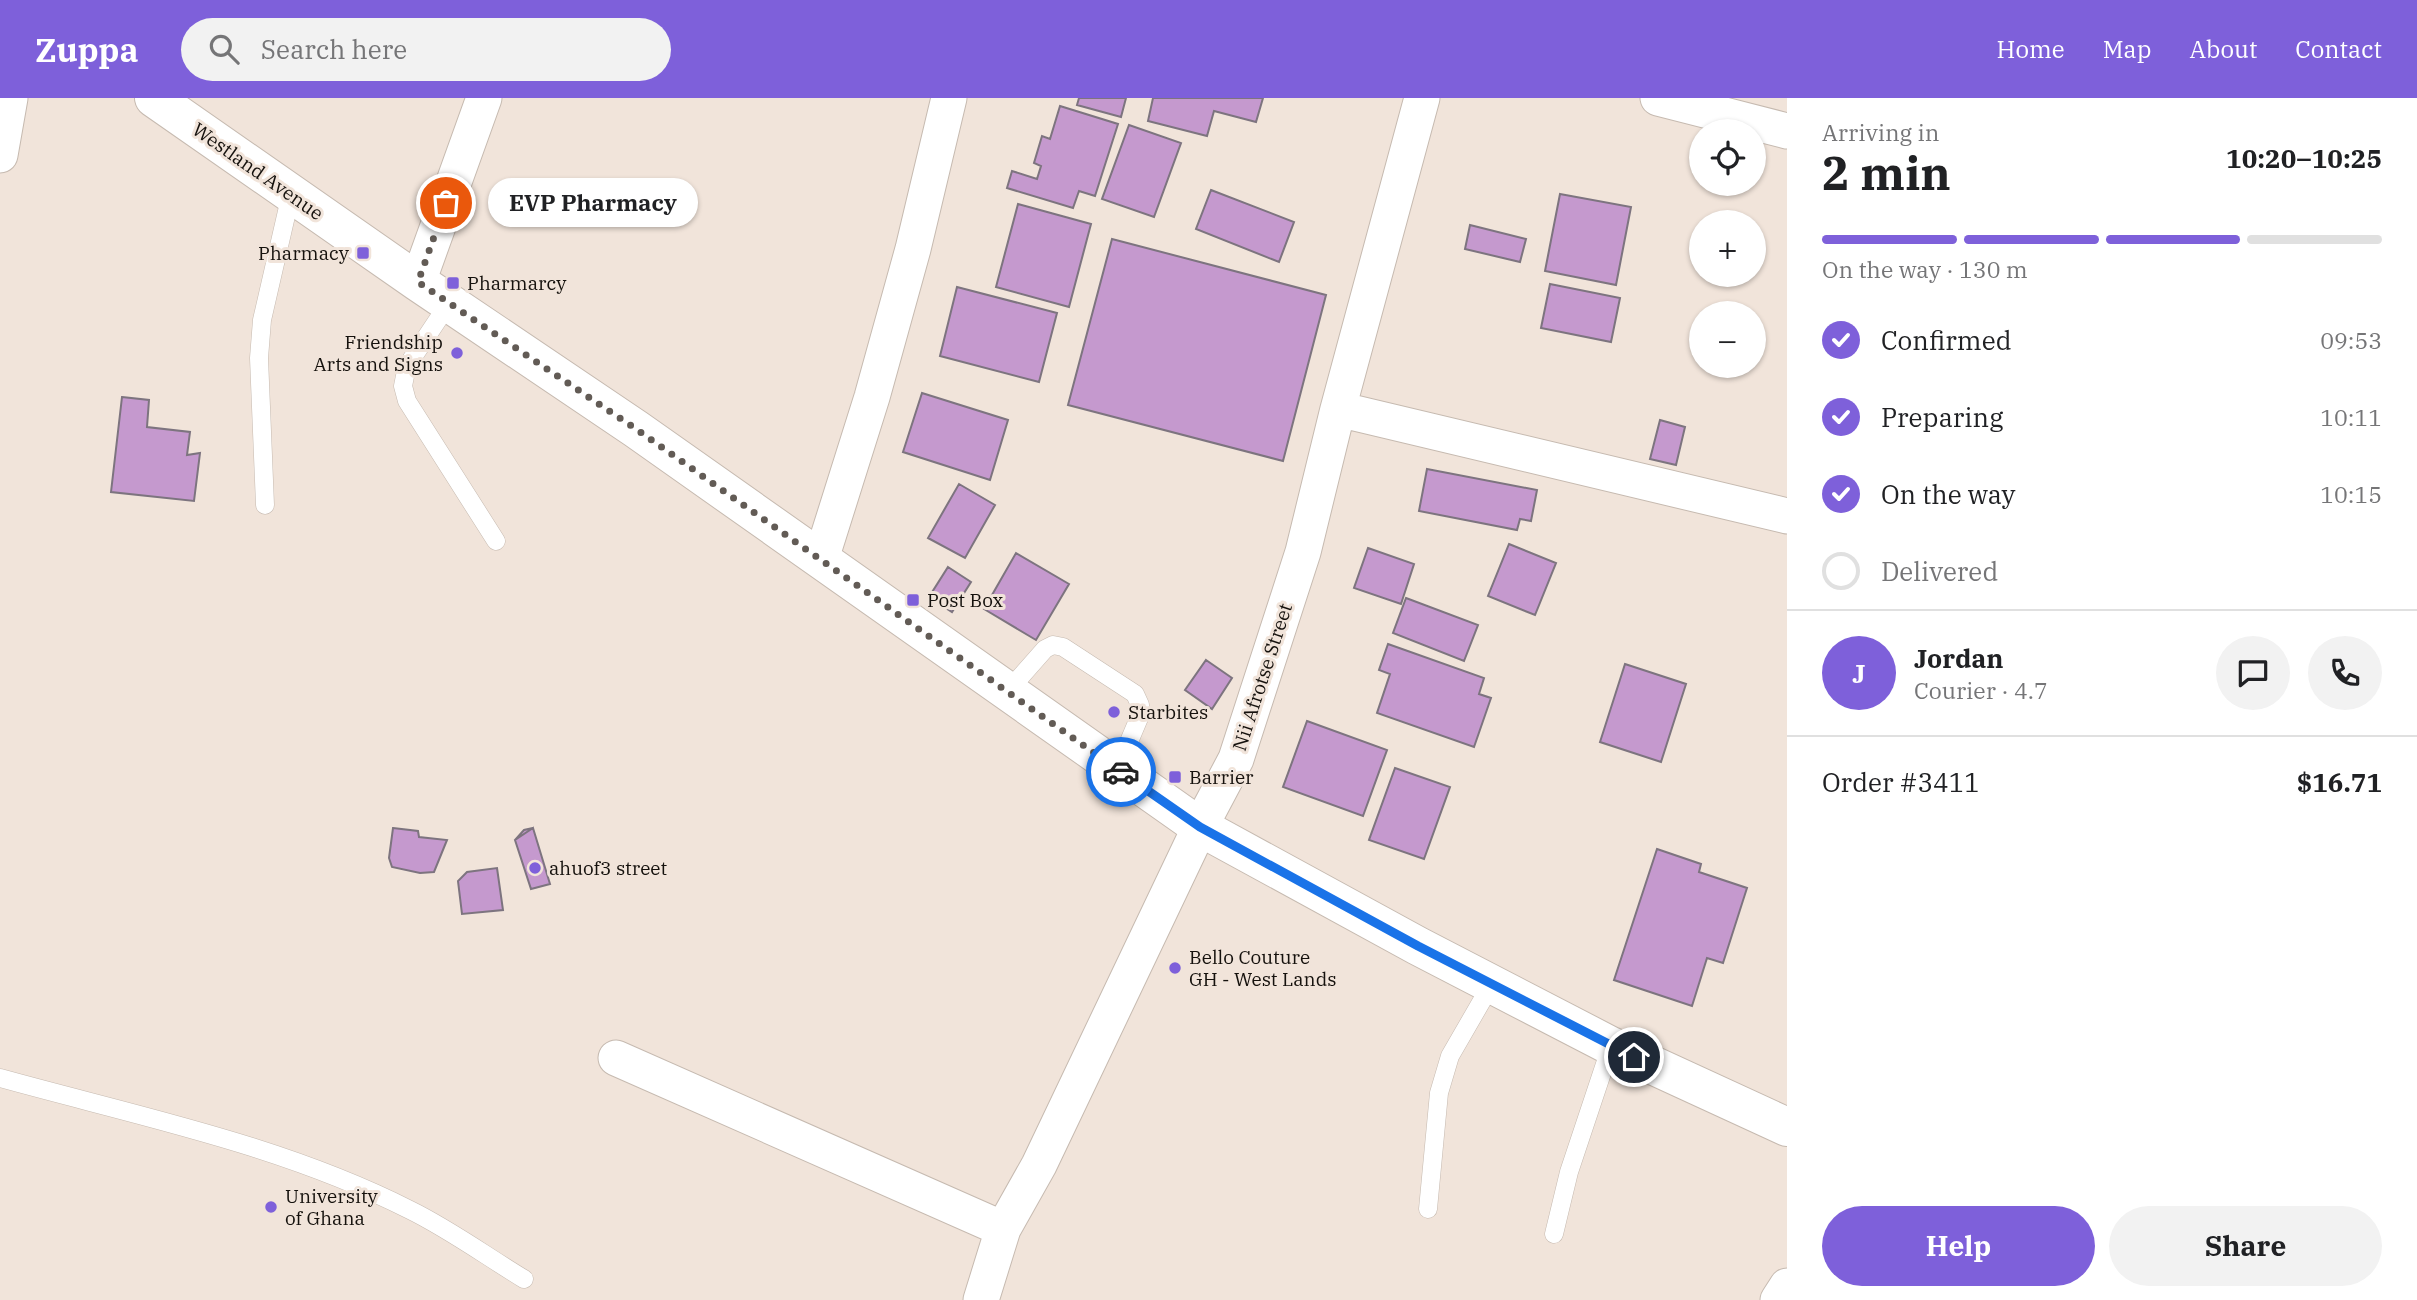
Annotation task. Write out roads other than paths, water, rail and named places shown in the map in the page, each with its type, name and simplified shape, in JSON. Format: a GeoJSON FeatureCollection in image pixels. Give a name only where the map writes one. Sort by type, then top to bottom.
{"type":"FeatureCollection","features":[{"type":"Feature","properties":{"kind":"street"},"geometry":{"type":"LineString","coordinates":[[0,155],[10,98]]}},
{"type":"Feature","properties":{"kind":"street","name":"Westland Avenue"},"geometry":{"type":"LineString","coordinates":[[154,98],[418,282],[636,429],[1200,827],[1491,985],[1611,1046],[1787,1127]]}},
{"type":"Feature","properties":{"kind":"street"},"geometry":{"type":"LineString","coordinates":[[418,282],[484,98]]}},
{"type":"Feature","properties":{"kind":"street"},"geometry":{"type":"LineString","coordinates":[[821,559],[872,397],[913,249],[949,98]]}},
{"type":"Feature","properties":{"kind":"street","name":"Nii Afrotse Street"},"geometry":{"type":"LineString","coordinates":[[981,1300],[1003,1229],[1039,1165],[1200,827],[1236,759],[1303,552],[1338,409],[1422,98]]}},
{"type":"Feature","properties":{"kind":"street"},"geometry":{"type":"LineString","coordinates":[[1658,98],[1787,131]]}},
{"type":"Feature","properties":{"kind":"street"},"geometry":{"type":"LineString","coordinates":[[1338,409],[1787,516]]}},
{"type":"Feature","properties":{"kind":"street"},"geometry":{"type":"LineString","coordinates":[[616,1058],[1003,1229]]}},
{"type":"Feature","properties":{"kind":"street"},"geometry":{"type":"LineString","coordinates":[[1778,1300],[1787,1286]]}},
{"type":"Feature","properties":{"kind":"lane"},"geometry":{"type":"LineString","coordinates":[[265,505],[259,358],[262,320],[291,194]]}},
{"type":"Feature","properties":{"kind":"lane"},"geometry":{"type":"LineString","coordinates":[[449,303],[407,366],[403,386],[407,401],[496,541]]}},
{"type":"Feature","properties":{"kind":"lane"},"geometry":{"type":"LineString","coordinates":[[1007,692],[1045,649],[1054,645],[1063,647],[1135,694],[1140,705],[1139,718],[1117,770]]}},
{"type":"Feature","properties":{"kind":"lane"},"geometry":{"type":"LineString","coordinates":[[1428,1209],[1439,1093],[1446,1068],[1450,1056],[1491,985]]}},
{"type":"Feature","properties":{"kind":"lane"},"geometry":{"type":"LineString","coordinates":[[1553,1234],[1569,1172],[1611,1046]]}},
{"type":"Feature","properties":{"kind":"lane"},"geometry":{"type":"LineString","coordinates":[[0,1078],[235,1142],[331,1175],[411,1210],[524,1279]]}},
{"type":"Feature","properties":{"kind":"place","name":"EVP Pharmacy"},"geometry":{"type":"Point","coordinates":[446,203]}},
{"type":"Feature","properties":{"kind":"place","name":"Pharmacy"},"geometry":{"type":"Point","coordinates":[363,253]}},
{"type":"Feature","properties":{"kind":"place","name":"Pharmarcy"},"geometry":{"type":"Point","coordinates":[453,283]}},
{"type":"Feature","properties":{"kind":"place","name":"Friendship Arts and Signs"},"geometry":{"type":"Point","coordinates":[457,353]}},
{"type":"Feature","properties":{"kind":"place","name":"Post Box"},"geometry":{"type":"Point","coordinates":[913,600]}},
{"type":"Feature","properties":{"kind":"place","name":"Starbites"},"geometry":{"type":"Point","coordinates":[1114,712]}},
{"type":"Feature","properties":{"kind":"place","name":"Barrier"},"geometry":{"type":"Point","coordinates":[1175,777]}},
{"type":"Feature","properties":{"kind":"place","name":"ahuof3 street"},"geometry":{"type":"Point","coordinates":[535,868]}},
{"type":"Feature","properties":{"kind":"place","name":"Bello Couture GH - West Lands"},"geometry":{"type":"Point","coordinates":[1175,968]}},
{"type":"Feature","properties":{"kind":"place","name":"University of Ghana"},"geometry":{"type":"Point","coordinates":[271,1207]}}]}
